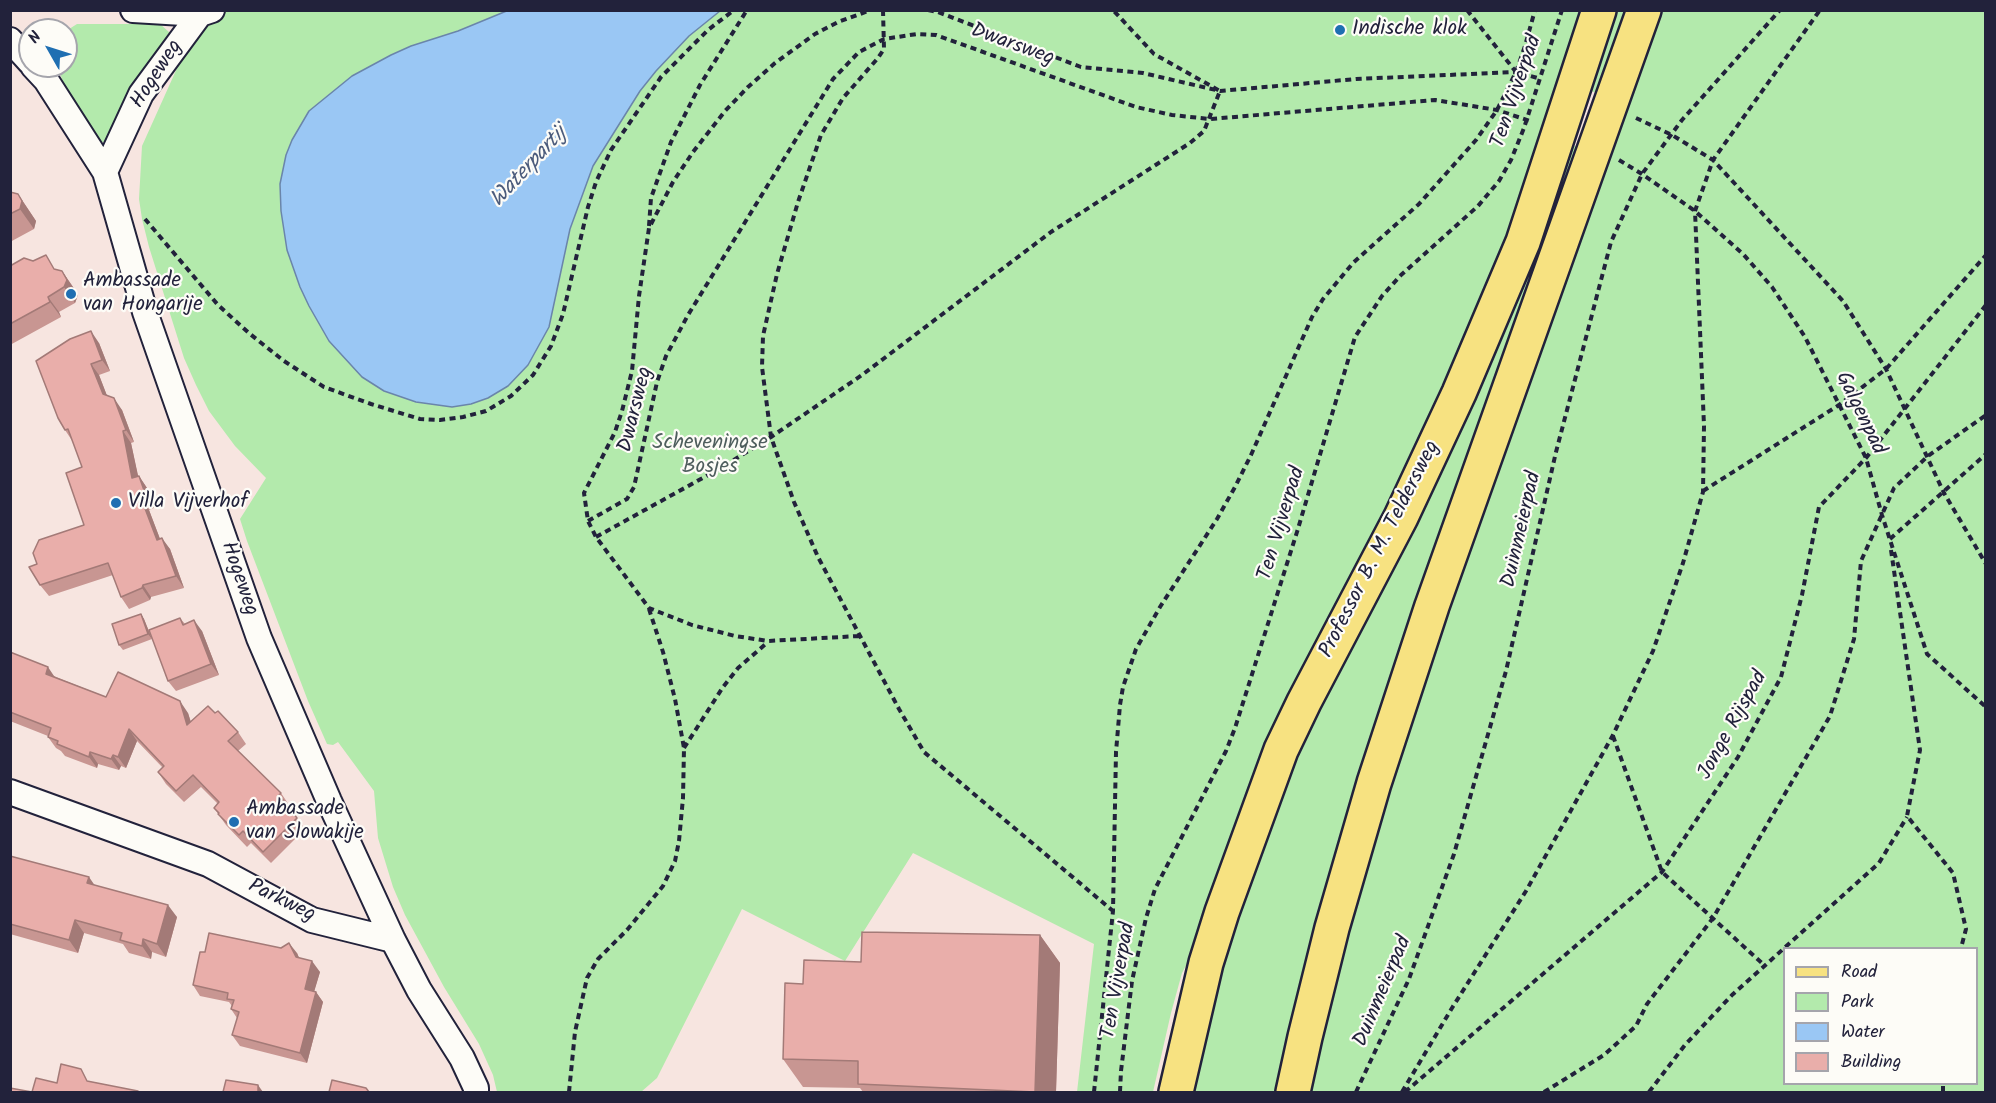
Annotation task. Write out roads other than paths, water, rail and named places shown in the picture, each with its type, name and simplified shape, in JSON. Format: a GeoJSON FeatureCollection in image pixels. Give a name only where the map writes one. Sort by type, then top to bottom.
{"type":"FeatureCollection","features":[{"type":"Feature","properties":{"kind":"main road","name":"Professor B. M. Teldersweg"},"geometry":{"type":"LineString","coordinates":[[1176,1092],[1206,963],[1222,912],[1281,750],[1401,517],[1459,393],[1523,243],[1599,10]]}},
{"type":"Feature","properties":{"kind":"main road"},"geometry":{"type":"LineString","coordinates":[[1293,1092],[1332,928],[1374,783],[1432,606],[1644,10]]}},
{"type":"Feature","properties":{"kind":"street"},"geometry":{"type":"LineString","coordinates":[[133,10],[206,12]]}},
{"type":"Feature","properties":{"kind":"street","name":"Hogeweg"},"geometry":{"type":"LineString","coordinates":[[105,172],[141,94],[206,12]]}},
{"type":"Feature","properties":{"kind":"street","name":"Hogeweg"},"geometry":{"type":"LineString","coordinates":[[44,78],[105,172],[145,312],[259,638],[334,812],[393,940]]}},
{"type":"Feature","properties":{"kind":"street","name":"Parkweg"},"geometry":{"type":"LineString","coordinates":[[10,792],[208,864],[312,920],[393,940]]}},
{"type":"Feature","properties":{"kind":"street"},"geometry":{"type":"LineString","coordinates":[[393,940],[419,990],[462,1058],[476,1092]]}},
{"type":"Feature","properties":{"kind":"water","name":"Waterpartij"},"geometry":{"type":"Polygon","coordinates":[[[509,10],[720,11],[689,36],[656,71],[640,91],[593,166],[570,229],[549,327],[528,365],[508,386],[488,398],[471,404],[452,407],[416,402],[384,391],[362,377],[329,341],[309,306],[287,250],[281,211],[280,184],[286,155],[309,111],[352,76],[411,46],[458,31],[509,10]]]}},
{"type":"Feature","properties":{"kind":"place","name":"Indische klok"},"geometry":{"type":"Point","coordinates":[1340,30]}},
{"type":"Feature","properties":{"kind":"place","name":"Ambassade van Hongarije"},"geometry":{"type":"Point","coordinates":[71,294]}},
{"type":"Feature","properties":{"kind":"place","name":"Villa Vijverhof"},"geometry":{"type":"Point","coordinates":[116,503]}},
{"type":"Feature","properties":{"kind":"place","name":"Ambassade van Slowakije"},"geometry":{"type":"Point","coordinates":[234,822]}},
{"type":"Feature","properties":{"kind":"park label","name":"Scheveningse Bosjes"},"geometry":{"type":"Point","coordinates":[710,456]}}]}
